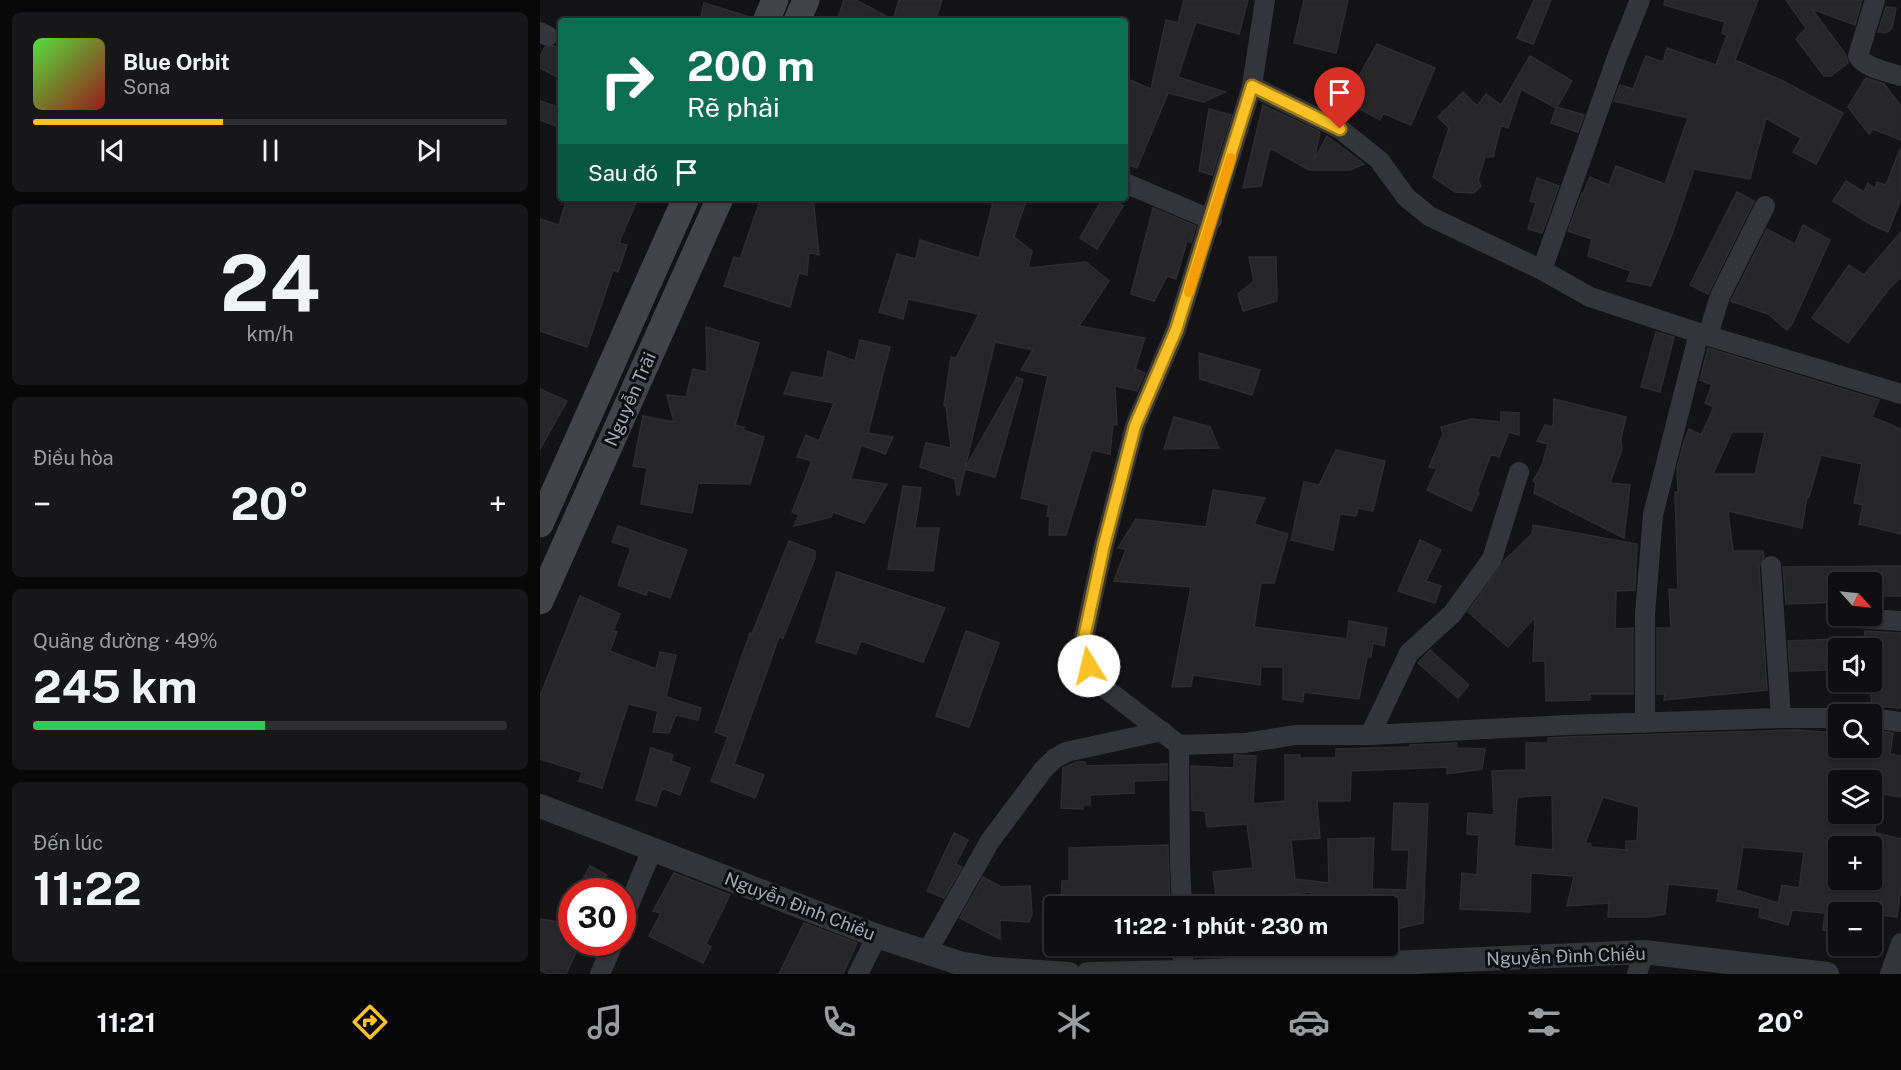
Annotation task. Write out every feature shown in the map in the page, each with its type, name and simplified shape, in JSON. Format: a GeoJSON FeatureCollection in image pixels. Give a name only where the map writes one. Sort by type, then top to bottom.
{"type":"FeatureCollection","features":[{"type":"Feature","properties":{"kind":"main road"},"geometry":{"type":"LineString","coordinates":[[767,18],[775,0]]}},
{"type":"Feature","properties":{"kind":"main road"},"geometry":{"type":"LineString","coordinates":[[798,18],[806,0]]}},
{"type":"Feature","properties":{"kind":"main road","name":"Nguyễn Trãi"},"geometry":{"type":"LineString","coordinates":[[540,524],[686,201]]}},
{"type":"Feature","properties":{"kind":"main road","name":"Nguyễn Trãi"},"geometry":{"type":"LineString","coordinates":[[540,601],[719,201]]}},
{"type":"Feature","properties":{"kind":"street"},"geometry":{"type":"LineString","coordinates":[[1265,0],[1252,86],[1176,330],[1135,426],[1104,545],[1084,638],[1089,666],[1106,689],[1179,745],[1245,743],[1295,735],[1370,735],[1828,718]]}},
{"type":"Feature","properties":{"kind":"street"},"geometry":{"type":"LineString","coordinates":[[1542,270],[1616,60],[1640,0]]}},
{"type":"Feature","properties":{"kind":"street"},"geometry":{"type":"LineString","coordinates":[[1875,0],[1858,56],[1860,60],[1868,64],[1901,76]]}},
{"type":"Feature","properties":{"kind":"street"},"geometry":{"type":"LineString","coordinates":[[1252,86],[1340,129],[1379,160],[1406,197],[1429,216],[1542,270],[1590,297],[1901,394]]}},
{"type":"Feature","properties":{"kind":"street"},"geometry":{"type":"LineString","coordinates":[[1128,184],[1212,220]]}},
{"type":"Feature","properties":{"kind":"street"},"geometry":{"type":"LineString","coordinates":[[1645,723],[1645,614],[1653,514],[1704,334],[1720,296],[1765,206]]}},
{"type":"Feature","properties":{"kind":"street"},"geometry":{"type":"LineString","coordinates":[[1370,735],[1409,653],[1452,614],[1492,559],[1519,471]]}},
{"type":"Feature","properties":{"kind":"street"},"geometry":{"type":"LineString","coordinates":[[1771,566],[1781,718]]}},
{"type":"Feature","properties":{"kind":"street"},"geometry":{"type":"LineString","coordinates":[[1882,620],[1901,621]]}},
{"type":"Feature","properties":{"kind":"street"},"geometry":{"type":"LineString","coordinates":[[1882,719],[1901,722]]}},
{"type":"Feature","properties":{"kind":"street"},"geometry":{"type":"LineString","coordinates":[[927,952],[990,841],[1042,770],[1066,752],[1162,731]]}},
{"type":"Feature","properties":{"kind":"street"},"geometry":{"type":"LineString","coordinates":[[1179,745],[1182,896]]}},
{"type":"Feature","properties":{"kind":"street","name":"Nguyễn Đình Chiểu"},"geometry":{"type":"LineString","coordinates":[[540,806],[877,936],[959,963],[993,971],[1069,974]]}},
{"type":"Feature","properties":{"kind":"street"},"geometry":{"type":"LineString","coordinates":[[636,888],[652,850]]}},
{"type":"Feature","properties":{"kind":"street"},"geometry":{"type":"LineString","coordinates":[[858,974],[877,936]]}},
{"type":"Feature","properties":{"kind":"street"},"geometry":{"type":"LineString","coordinates":[[1890,974],[1901,943]]}},
{"type":"Feature","properties":{"kind":"street"},"geometry":{"type":"LineString","coordinates":[[600,974],[608,956]]}},
{"type":"Feature","properties":{"kind":"street"},"geometry":{"type":"LineString","coordinates":[[1183,956],[1183,972]]}},
{"type":"Feature","properties":{"kind":"street","name":"Nguyễn Đình Chiểu"},"geometry":{"type":"LineString","coordinates":[[1088,974],[1641,963],[1827,974]]}},
{"type":"Feature","properties":{"kind":"building"},"geometry":{"type":"Polygon","coordinates":[[[844,0],[856,0],[889,18],[838,18],[844,0]]]}},
{"type":"Feature","properties":{"kind":"building"},"geometry":{"type":"Polygon","coordinates":[[[899,0],[942,0],[936,18],[894,18],[899,0]]]}},
{"type":"Feature","properties":{"kind":"building"},"geometry":{"type":"Polygon","coordinates":[[[1184,0],[1248,0],[1239,34],[1196,22],[1178,77],[1225,92],[1204,102],[1168,93],[1137,168],[1128,164],[1128,79],[1151,89],[1166,20],[1178,23],[1184,0]]]}},
{"type":"Feature","properties":{"kind":"building"},"geometry":{"type":"Polygon","coordinates":[[[1304,0],[1348,0],[1336,53],[1294,43],[1304,0]]]}},
{"type":"Feature","properties":{"kind":"building"},"geometry":{"type":"Polygon","coordinates":[[[1534,0],[1551,0],[1533,44],[1517,38],[1534,0]]]}},
{"type":"Feature","properties":{"kind":"building"},"geometry":{"type":"Polygon","coordinates":[[[1665,0],[1758,0],[1735,60],[1783,81],[1843,113],[1816,164],[1793,152],[1801,138],[1766,118],[1750,179],[1694,169],[1651,286],[1627,281],[1631,271],[1588,256],[1592,239],[1568,231],[1590,177],[1609,185],[1616,166],[1665,184],[1688,118],[1614,101],[1620,85],[1633,89],[1646,56],[1663,62],[1667,48],[1716,65],[1727,35],[1722,33],[1725,22],[1664,5],[1665,0]]]}},
{"type":"Feature","properties":{"kind":"building"},"geometry":{"type":"Polygon","coordinates":[[[1786,0],[1862,0],[1855,25],[1812,9],[1846,55],[1848,63],[1831,76],[1824,76],[1796,39],[1806,28],[1786,0]]]}},
{"type":"Feature","properties":{"kind":"building"},"geometry":{"type":"Polygon","coordinates":[[[704,3],[750,17],[750,18],[701,18],[704,3]]]}},
{"type":"Feature","properties":{"kind":"building"},"geometry":{"type":"Polygon","coordinates":[[[1886,7],[1896,8],[1892,28],[1886,33],[1878,32],[1886,7]]]}},
{"type":"Feature","properties":{"kind":"building"},"geometry":{"type":"Polygon","coordinates":[[[1377,44],[1435,68],[1411,125],[1383,113],[1380,120],[1345,101],[1377,44]]]}},
{"type":"Feature","properties":{"kind":"building"},"geometry":{"type":"Polygon","coordinates":[[[545,47],[558,48],[558,77],[540,68],[540,57],[545,47]]]}},
{"type":"Feature","properties":{"kind":"building"},"geometry":{"type":"Polygon","coordinates":[[[1530,56],[1572,81],[1557,107],[1584,115],[1578,132],[1551,123],[1556,108],[1521,89],[1508,128],[1501,125],[1493,157],[1485,157],[1478,180],[1481,186],[1474,193],[1455,192],[1433,177],[1449,128],[1438,117],[1463,92],[1477,106],[1486,94],[1501,105],[1530,56]]]}},
{"type":"Feature","properties":{"kind":"building"},"geometry":{"type":"Polygon","coordinates":[[[1866,78],[1884,84],[1901,106],[1901,140],[1873,129],[1869,134],[1848,107],[1866,78]]]}},
{"type":"Feature","properties":{"kind":"building"},"geometry":{"type":"Polygon","coordinates":[[[540,101],[558,107],[558,127],[540,120],[540,101]]]}},
{"type":"Feature","properties":{"kind":"building"},"geometry":{"type":"Polygon","coordinates":[[[1263,105],[1320,132],[1314,160],[1327,136],[1364,164],[1350,170],[1309,170],[1270,148],[1261,186],[1243,188],[1263,105]]]}},
{"type":"Feature","properties":{"kind":"building"},"geometry":{"type":"Polygon","coordinates":[[[1209,109],[1231,115],[1212,175],[1199,171],[1209,109]]]}},
{"type":"Feature","properties":{"kind":"building"},"geometry":{"type":"Polygon","coordinates":[[[1900,149],[1901,199],[1888,232],[1833,201],[1846,181],[1864,192],[1868,183],[1875,189],[1877,182],[1886,185],[1900,149]]]}},
{"type":"Feature","properties":{"kind":"building"},"geometry":{"type":"Polygon","coordinates":[[[1537,178],[1559,186],[1542,233],[1528,229],[1536,203],[1530,201],[1537,178]]]}},
{"type":"Feature","properties":{"kind":"building"},"geometry":{"type":"Polygon","coordinates":[[[1737,192],[1754,201],[1708,294],[1690,285],[1737,192]]]}},
{"type":"Feature","properties":{"kind":"building"},"geometry":{"type":"Polygon","coordinates":[[[566,201],[637,201],[619,243],[627,245],[618,272],[613,270],[587,347],[540,331],[540,219],[559,225],[566,201]]]}},
{"type":"Feature","properties":{"kind":"building"},"geometry":{"type":"Polygon","coordinates":[[[760,201],[813,201],[819,255],[809,252],[807,275],[799,273],[790,307],[724,286],[734,257],[740,259],[760,201]]]}},
{"type":"Feature","properties":{"kind":"building"},"geometry":{"type":"Polygon","coordinates":[[[993,201],[1026,201],[1014,237],[1032,251],[1028,268],[1086,262],[1109,281],[1079,326],[1145,338],[1135,369],[1145,373],[1137,391],[1115,386],[1117,425],[1113,424],[1110,454],[1092,450],[1066,535],[1049,535],[1050,516],[1047,516],[1049,505],[1021,498],[1048,376],[1021,370],[1033,350],[995,342],[965,468],[1017,377],[1023,380],[995,477],[965,469],[959,495],[957,495],[955,479],[920,467],[926,443],[951,448],[946,406],[944,405],[951,357],[956,358],[979,314],[908,299],[903,319],[879,312],[897,254],[916,259],[920,240],[979,258],[993,201]]]}},
{"type":"Feature","properties":{"kind":"building"},"geometry":{"type":"Polygon","coordinates":[[[1101,201],[1116,201],[1123,206],[1097,249],[1080,238],[1101,201]]]}},
{"type":"Feature","properties":{"kind":"building"},"geometry":{"type":"Polygon","coordinates":[[[1153,208],[1196,226],[1191,242],[1187,241],[1176,279],[1167,276],[1154,301],[1131,294],[1153,208]]]}},
{"type":"Feature","properties":{"kind":"building"},"geometry":{"type":"Polygon","coordinates":[[[1803,225],[1830,240],[1793,322],[1787,330],[1768,314],[1731,301],[1767,229],[1795,244],[1803,225]]]}},
{"type":"Feature","properties":{"kind":"building"},"geometry":{"type":"Polygon","coordinates":[[[1901,232],[1901,277],[1888,290],[1848,343],[1812,318],[1849,265],[1864,275],[1901,232]]]}},
{"type":"Feature","properties":{"kind":"building"},"geometry":{"type":"Polygon","coordinates":[[[1249,257],[1276,257],[1277,301],[1243,311],[1238,294],[1254,281],[1249,257]]]}},
{"type":"Feature","properties":{"kind":"building"},"geometry":{"type":"Polygon","coordinates":[[[706,327],[759,343],[735,425],[764,437],[750,484],[698,483],[692,513],[641,504],[647,468],[633,466],[643,416],[674,422],[667,395],[686,397],[693,369],[707,372],[706,327]]]}},
{"type":"Feature","properties":{"kind":"building"},"geometry":{"type":"Polygon","coordinates":[[[1656,332],[1674,337],[1660,392],[1641,387],[1656,332]]]}},
{"type":"Feature","properties":{"kind":"building"},"geometry":{"type":"Polygon","coordinates":[[[860,340],[890,347],[868,433],[893,437],[885,454],[861,445],[851,479],[887,484],[864,523],[833,512],[831,517],[794,526],[799,515],[792,512],[812,461],[797,457],[806,435],[819,441],[834,403],[784,394],[792,372],[823,378],[828,351],[855,361],[860,340]]]}},
{"type":"Feature","properties":{"kind":"building"},"geometry":{"type":"Polygon","coordinates":[[[1708,348],[1879,400],[1872,417],[1901,429],[1901,534],[1859,524],[1863,505],[1854,503],[1862,464],[1821,455],[1809,497],[1807,496],[1802,528],[1728,511],[1733,551],[1763,551],[1764,557],[1759,567],[1767,690],[1664,700],[1665,694],[1657,694],[1657,628],[1671,628],[1669,589],[1678,590],[1675,492],[1678,492],[1677,468],[1689,429],[1701,435],[1714,407],[1705,403],[1712,385],[1700,380],[1708,348]],[[1732,432],[1713,474],[1755,474],[1765,432],[1732,432]]]}},
{"type":"Feature","properties":{"kind":"building"},"geometry":{"type":"Polygon","coordinates":[[[1199,353],[1260,370],[1252,395],[1200,379],[1199,353]]]}},
{"type":"Feature","properties":{"kind":"building"},"geometry":{"type":"Polygon","coordinates":[[[540,389],[567,401],[540,449],[540,389]]]}},
{"type":"Feature","properties":{"kind":"building"},"geometry":{"type":"Polygon","coordinates":[[[1554,399],[1626,417],[1621,438],[1622,449],[1610,483],[1630,485],[1624,538],[1534,493],[1536,483],[1533,481],[1542,465],[1548,444],[1537,441],[1545,425],[1553,427],[1554,399]]]}},
{"type":"Feature","properties":{"kind":"building"},"geometry":{"type":"Polygon","coordinates":[[[1501,412],[1519,413],[1519,435],[1509,432],[1499,457],[1491,454],[1471,511],[1427,490],[1437,469],[1429,467],[1443,434],[1441,427],[1471,419],[1501,422],[1501,412]]]}},
{"type":"Feature","properties":{"kind":"building"},"geometry":{"type":"Polygon","coordinates":[[[1174,417],[1210,427],[1219,448],[1164,449],[1174,417]]]}},
{"type":"Feature","properties":{"kind":"building"},"geometry":{"type":"Polygon","coordinates":[[[1336,450],[1385,461],[1373,511],[1358,508],[1356,516],[1340,514],[1333,550],[1291,540],[1304,482],[1319,485],[1336,450]]]}},
{"type":"Feature","properties":{"kind":"building"},"geometry":{"type":"Polygon","coordinates":[[[903,486],[921,488],[915,528],[939,528],[933,571],[888,569],[903,486]]]}},
{"type":"Feature","properties":{"kind":"building"},"geometry":{"type":"Polygon","coordinates":[[[1213,490],[1265,498],[1254,524],[1288,534],[1274,583],[1261,583],[1254,627],[1347,639],[1349,621],[1387,628],[1384,646],[1373,643],[1371,657],[1367,657],[1359,699],[1304,692],[1303,702],[1283,699],[1283,667],[1261,667],[1260,685],[1193,675],[1191,686],[1172,687],[1191,587],[1114,581],[1126,549],[1118,548],[1136,519],[1206,527],[1213,490]]]}},
{"type":"Feature","properties":{"kind":"building"},"geometry":{"type":"Polygon","coordinates":[[[1533,525],[1637,544],[1635,590],[1616,591],[1615,629],[1633,628],[1633,694],[1590,694],[1590,700],[1546,701],[1545,661],[1533,661],[1535,617],[1508,647],[1468,612],[1504,561],[1532,534],[1533,525]]]}},
{"type":"Feature","properties":{"kind":"building"},"geometry":{"type":"Polygon","coordinates":[[[618,526],[687,550],[670,598],[648,590],[646,595],[618,585],[631,548],[612,542],[618,526]]]}},
{"type":"Feature","properties":{"kind":"building"},"geometry":{"type":"Polygon","coordinates":[[[1420,540],[1441,550],[1426,581],[1441,586],[1435,603],[1398,591],[1420,540]]]}},
{"type":"Feature","properties":{"kind":"building"},"geometry":{"type":"Polygon","coordinates":[[[789,541],[815,551],[815,558],[783,638],[779,637],[734,764],[764,775],[755,798],[711,781],[728,737],[715,732],[750,633],[752,634],[789,541]]]}},
{"type":"Feature","properties":{"kind":"building"},"geometry":{"type":"Polygon","coordinates":[[[1901,566],[1901,596],[1882,596],[1882,572],[1828,572],[1828,602],[1786,604],[1783,567],[1901,566]]]}},
{"type":"Feature","properties":{"kind":"building"},"geometry":{"type":"Polygon","coordinates":[[[837,572],[945,608],[923,662],[861,641],[856,654],[816,642],[837,572]]]}},
{"type":"Feature","properties":{"kind":"building"},"geometry":{"type":"Polygon","coordinates":[[[580,596],[620,614],[613,631],[617,632],[610,651],[656,669],[660,652],[676,655],[666,697],[701,708],[698,720],[676,715],[669,733],[653,732],[658,711],[628,704],[602,788],[579,781],[582,772],[540,759],[540,696],[580,596]]]}},
{"type":"Feature","properties":{"kind":"building"},"geometry":{"type":"Polygon","coordinates":[[[966,631],[999,643],[969,727],[936,716],[966,631]]]}},
{"type":"Feature","properties":{"kind":"building"},"geometry":{"type":"Polygon","coordinates":[[[1865,631],[1901,633],[1901,708],[1872,704],[1870,692],[1882,692],[1882,638],[1864,638],[1865,631]]]}},
{"type":"Feature","properties":{"kind":"building"},"geometry":{"type":"Polygon","coordinates":[[[1828,639],[1828,656],[1825,656],[1826,670],[1790,671],[1788,641],[1828,639]]]}},
{"type":"Feature","properties":{"kind":"building"},"geometry":{"type":"Polygon","coordinates":[[[1430,650],[1469,685],[1458,698],[1418,663],[1430,650]]]}},
{"type":"Feature","properties":{"kind":"building"},"geometry":{"type":"Polygon","coordinates":[[[1796,730],[1828,732],[1828,758],[1882,758],[1882,731],[1893,733],[1890,754],[1901,756],[1901,797],[1882,794],[1882,770],[1828,770],[1828,824],[1876,824],[1874,836],[1828,836],[1828,890],[1882,890],[1882,836],[1876,836],[1876,833],[1901,839],[1901,888],[1897,917],[1882,915],[1882,902],[1828,902],[1828,931],[1823,930],[1825,913],[1792,910],[1788,925],[1759,917],[1760,908],[1717,901],[1719,889],[1668,884],[1665,914],[1649,917],[1608,917],[1609,903],[1567,906],[1574,876],[1531,873],[1530,912],[1460,909],[1462,873],[1477,875],[1479,835],[1467,834],[1468,813],[1494,815],[1492,771],[1526,770],[1526,743],[1548,743],[1548,738],[1796,730]],[[1552,795],[1517,797],[1514,846],[1553,850],[1552,795]],[[1603,797],[1585,843],[1591,844],[1591,847],[1626,850],[1626,841],[1637,841],[1639,807],[1603,797]],[[1743,847],[1736,890],[1778,903],[1782,885],[1799,888],[1804,852],[1743,847]]]}},
{"type":"Feature","properties":{"kind":"building"},"geometry":{"type":"Polygon","coordinates":[[[1457,743],[1457,748],[1485,749],[1482,769],[1447,774],[1447,767],[1351,771],[1350,801],[1317,801],[1320,838],[1291,840],[1295,879],[1329,883],[1328,839],[1374,838],[1372,889],[1407,890],[1409,850],[1392,850],[1394,803],[1428,804],[1423,923],[1398,929],[1398,896],[1312,896],[1311,892],[1272,896],[1216,896],[1213,872],[1253,868],[1247,824],[1207,827],[1205,811],[1192,810],[1191,766],[1234,768],[1234,755],[1256,756],[1253,804],[1285,801],[1285,755],[1300,755],[1300,758],[1336,758],[1336,749],[1410,747],[1410,745],[1457,743]]]}},
{"type":"Feature","properties":{"kind":"building"},"geometry":{"type":"Polygon","coordinates":[[[651,748],[673,755],[671,761],[690,768],[680,795],[662,788],[656,806],[636,800],[651,748]]]}},
{"type":"Feature","properties":{"kind":"building"},"geometry":{"type":"Polygon","coordinates":[[[1077,762],[1085,762],[1085,766],[1167,764],[1167,780],[1134,781],[1134,793],[1090,795],[1090,805],[1083,805],[1083,809],[1061,808],[1063,768],[1077,762]]]}},
{"type":"Feature","properties":{"kind":"building"},"geometry":{"type":"Polygon","coordinates":[[[954,833],[968,840],[956,864],[962,867],[944,898],[927,891],[954,833]]]}},
{"type":"Feature","properties":{"kind":"building"},"geometry":{"type":"Polygon","coordinates":[[[1168,845],[1170,896],[1061,896],[1062,881],[1069,881],[1069,848],[1168,845]]]}},
{"type":"Feature","properties":{"kind":"building"},"geometry":{"type":"Polygon","coordinates":[[[590,866],[607,875],[605,878],[584,878],[590,866]]]}},
{"type":"Feature","properties":{"kind":"building"},"geometry":{"type":"Polygon","coordinates":[[[674,873],[730,895],[706,944],[711,947],[703,963],[649,936],[661,913],[653,911],[674,873]]]}},
{"type":"Feature","properties":{"kind":"building"},"geometry":{"type":"Polygon","coordinates":[[[983,877],[1001,887],[1030,886],[1032,914],[1029,922],[1000,920],[1000,939],[960,918],[983,877]]]}},
{"type":"Feature","properties":{"kind":"building"},"geometry":{"type":"Polygon","coordinates":[[[540,919],[558,922],[558,956],[574,956],[566,974],[548,974],[540,970],[540,919]]]}},
{"type":"Feature","properties":{"kind":"building"},"geometry":{"type":"Polygon","coordinates":[[[804,923],[857,943],[843,974],[779,974],[804,923]]]}},
{"type":"Feature","properties":{"kind":"slow traffic"},"geometry":{"type":"LineString","coordinates":[[1189,292],[1231,158]]}},
{"type":"Feature","properties":{"kind":"route"},"geometry":{"type":"LineString","coordinates":[[1089,666],[1084,638],[1104,545],[1135,426],[1176,330],[1252,86],[1340,129]]}}]}
